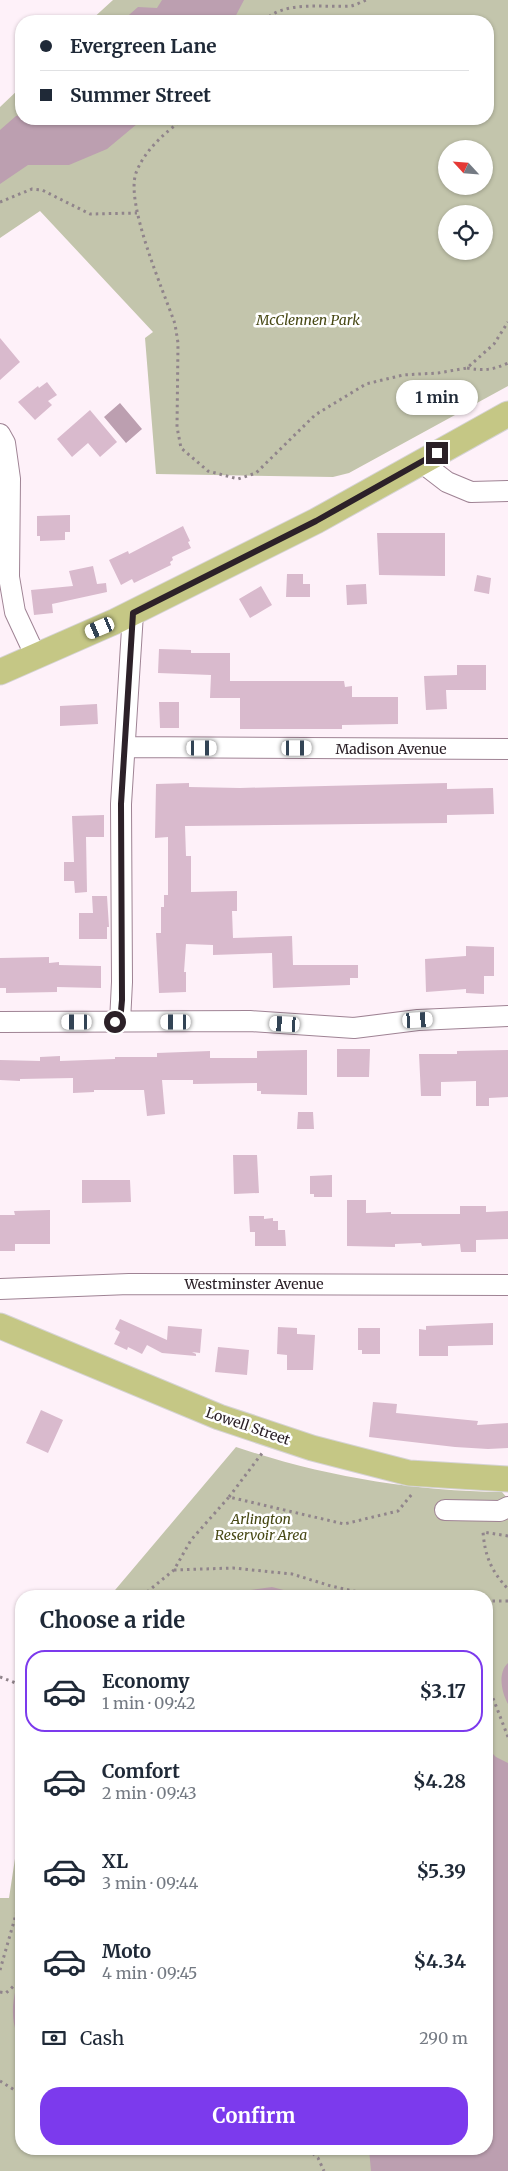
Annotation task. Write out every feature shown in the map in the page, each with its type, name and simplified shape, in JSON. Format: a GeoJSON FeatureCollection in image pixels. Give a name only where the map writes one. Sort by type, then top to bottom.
{"type":"FeatureCollection","features":[{"type":"Feature","properties":{"kind":"main road"},"geometry":{"type":"LineString","coordinates":[[0,672],[133,613],[316,521],[508,414]]}},
{"type":"Feature","properties":{"kind":"main road","name":"Lowell Street"},"geometry":{"type":"LineString","coordinates":[[0,1326],[219,1417],[312,1448],[408,1473],[508,1479]]}},
{"type":"Feature","properties":{"kind":"street"},"geometry":{"type":"LineString","coordinates":[[0,434],[4,443],[10,479],[9,577],[15,612],[36,656]]}},
{"type":"Feature","properties":{"kind":"street"},"geometry":{"type":"LineString","coordinates":[[421,462],[447,482],[471,492],[508,491]]}},
{"type":"Feature","properties":{"kind":"street"},"geometry":{"type":"LineString","coordinates":[[120,1022],[122,982],[121,804],[133,613]]}},
{"type":"Feature","properties":{"kind":"street","name":"Madison Avenue"},"geometry":{"type":"LineString","coordinates":[[125,748],[508,749]]}},
{"type":"Feature","properties":{"kind":"street"},"geometry":{"type":"LineString","coordinates":[[0,1022],[250,1021],[354,1028],[418,1020],[508,1016]]}},
{"type":"Feature","properties":{"kind":"street","name":"Westminster Avenue"},"geometry":{"type":"LineString","coordinates":[[0,1290],[129,1284],[508,1285]]}},
{"type":"Feature","properties":{"kind":"street"},"geometry":{"type":"LineString","coordinates":[[446,1510],[500,1511],[508,1507]]}},
{"type":"Feature","properties":{"kind":"path"},"geometry":{"type":"LineString","coordinates":[[273,15],[283,8],[296,3],[353,6],[366,0]]}},
{"type":"Feature","properties":{"kind":"path"},"geometry":{"type":"LineString","coordinates":[[177,125],[159,140],[143,158],[135,174],[134,190],[137,213],[175,324],[178,343],[177,427],[181,448],[208,471],[238,479],[256,473],[315,415],[366,384],[403,375],[438,373],[466,368],[481,371],[494,370],[508,363]]}},
{"type":"Feature","properties":{"kind":"path"},"geometry":{"type":"LineString","coordinates":[[0,202],[32,189],[42,190],[90,214],[137,213]]}},
{"type":"Feature","properties":{"kind":"path"},"geometry":{"type":"LineString","coordinates":[[466,368],[494,344],[508,322]]}},
{"type":"Feature","properties":{"kind":"path"},"geometry":{"type":"LineString","coordinates":[[149,1590],[174,1570],[191,1540],[229,1497],[264,1451]]}},
{"type":"Feature","properties":{"kind":"path"},"geometry":{"type":"LineString","coordinates":[[229,1497],[344,1524],[398,1511],[416,1490],[429,1482],[432,1475]]}},
{"type":"Feature","properties":{"kind":"path"},"geometry":{"type":"LineString","coordinates":[[508,1536],[483,1532],[485,1554],[500,1580],[508,1589]]}},
{"type":"Feature","properties":{"kind":"path"},"geometry":{"type":"LineString","coordinates":[[174,1570],[233,1568],[292,1574],[349,1590]]}},
{"type":"Feature","properties":{"kind":"path"},"geometry":{"type":"LineString","coordinates":[[493,1601],[508,1601]]}},
{"type":"Feature","properties":{"kind":"path"},"geometry":{"type":"LineString","coordinates":[[0,1677],[15,1683]]}},
{"type":"Feature","properties":{"kind":"path"},"geometry":{"type":"LineString","coordinates":[[493,1698],[508,1737]]}},
{"type":"Feature","properties":{"kind":"path"},"geometry":{"type":"LineString","coordinates":[[0,1970],[15,1918]]}},
{"type":"Feature","properties":{"kind":"path"},"geometry":{"type":"LineString","coordinates":[[0,1992],[6,1993],[15,1985]]}},
{"type":"Feature","properties":{"kind":"path"},"geometry":{"type":"LineString","coordinates":[[0,2081],[15,2090]]}},
{"type":"Feature","properties":{"kind":"path"},"geometry":{"type":"LineString","coordinates":[[315,2155],[324,2171]]}},
{"type":"Feature","properties":{"kind":"green space","name":"McClennen Park"},"geometry":{"type":"Polygon","coordinates":[[[113,0],[508,0],[508,386],[349,473],[333,477],[156,474],[145,338],[153,332],[40,211],[0,238],[0,107],[15,93],[15,125],[494,125],[494,15],[97,15],[113,0]]]}},
{"type":"Feature","properties":{"kind":"green space","name":"Arlington Reservoir Area"},"geometry":{"type":"Polygon","coordinates":[[[236,1447],[334,1474],[434,1489],[502,1492],[508,1499],[508,2171],[0,2171],[0,1898],[9,1898],[15,1858],[15,2155],[493,2155],[493,1590],[115,1590],[236,1447]]]}},
{"type":"Feature","properties":{"kind":"shaded area"},"geometry":{"type":"Polygon","coordinates":[[[162,0],[244,0],[236,15],[129,15],[138,7],[157,8],[162,0]]]}},
{"type":"Feature","properties":{"kind":"shaded area"},"geometry":{"type":"Polygon","coordinates":[[[15,117],[15,125],[136,125],[107,149],[69,165],[28,165],[0,184],[0,130],[15,117]]]}},
{"type":"Feature","properties":{"kind":"shaded area"},"geometry":{"type":"Polygon","coordinates":[[[120,403],[142,429],[126,443],[104,417],[120,403]]]}},
{"type":"Feature","properties":{"kind":"shaded area"},"geometry":{"type":"Polygon","coordinates":[[[272,1587],[284,1590],[251,1590],[272,1587]]]}},
{"type":"Feature","properties":{"kind":"shaded area"},"geometry":{"type":"Polygon","coordinates":[[[508,1663],[508,1704],[502,1689],[502,1677],[508,1663]]]}},
{"type":"Feature","properties":{"kind":"shaded area"},"geometry":{"type":"Polygon","coordinates":[[[493,1754],[508,1763],[508,2171],[371,2171],[370,2155],[493,2155],[493,1754]]]}},
{"type":"Feature","properties":{"kind":"shaded area"},"geometry":{"type":"Polygon","coordinates":[[[15,1993],[15,2027],[13,2015],[15,1993]]]}},
{"type":"Feature","properties":{"kind":"building"},"geometry":{"type":"Polygon","coordinates":[[[0,338],[20,362],[0,380],[0,338]]]}},
{"type":"Feature","properties":{"kind":"building"},"geometry":{"type":"Polygon","coordinates":[[[47,382],[57,395],[48,401],[52,405],[35,420],[18,402],[38,386],[39,388],[47,382]]]}},
{"type":"Feature","properties":{"kind":"building"},"geometry":{"type":"Polygon","coordinates":[[[90,410],[117,442],[100,457],[88,443],[72,457],[57,439],[90,410]]]}},
{"type":"Feature","properties":{"kind":"building"},"geometry":{"type":"Polygon","coordinates":[[[70,515],[70,532],[65,532],[65,540],[40,541],[40,536],[37,536],[37,516],[70,515]]]}},
{"type":"Feature","properties":{"kind":"building"},"geometry":{"type":"Polygon","coordinates":[[[183,526],[191,548],[172,557],[171,565],[134,583],[132,579],[121,585],[109,560],[128,551],[129,554],[183,526]]]}},
{"type":"Feature","properties":{"kind":"building"},"geometry":{"type":"Polygon","coordinates":[[[377,533],[445,533],[445,576],[379,575],[377,533]]]}},
{"type":"Feature","properties":{"kind":"building"},"geometry":{"type":"Polygon","coordinates":[[[93,566],[97,584],[106,583],[107,592],[52,604],[53,613],[34,615],[31,590],[73,586],[69,571],[93,566]]]}},
{"type":"Feature","properties":{"kind":"building"},"geometry":{"type":"Polygon","coordinates":[[[287,574],[303,574],[303,584],[310,584],[310,597],[286,597],[287,574]]]}},
{"type":"Feature","properties":{"kind":"building"},"geometry":{"type":"Polygon","coordinates":[[[477,575],[491,578],[489,594],[474,591],[477,575]]]}},
{"type":"Feature","properties":{"kind":"building"},"geometry":{"type":"Polygon","coordinates":[[[366,584],[367,604],[347,605],[346,585],[366,584]]]}},
{"type":"Feature","properties":{"kind":"building"},"geometry":{"type":"Polygon","coordinates":[[[261,586],[272,605],[250,618],[239,599],[261,586]]]}},
{"type":"Feature","properties":{"kind":"building"},"geometry":{"type":"Polygon","coordinates":[[[159,649],[191,650],[191,653],[230,653],[230,681],[344,681],[345,687],[352,686],[352,697],[398,697],[398,724],[342,725],[342,729],[240,729],[240,698],[210,698],[211,675],[158,673],[159,649]]]}},
{"type":"Feature","properties":{"kind":"building"},"geometry":{"type":"Polygon","coordinates":[[[457,665],[486,665],[486,690],[446,690],[447,709],[426,710],[424,676],[457,675],[457,665]]]}},
{"type":"Feature","properties":{"kind":"building"},"geometry":{"type":"Polygon","coordinates":[[[159,702],[179,702],[179,728],[160,728],[159,702]]]}},
{"type":"Feature","properties":{"kind":"building"},"geometry":{"type":"Polygon","coordinates":[[[97,704],[98,724],[60,726],[60,706],[97,704]]]}},
{"type":"Feature","properties":{"kind":"building"},"geometry":{"type":"Polygon","coordinates":[[[189,783],[189,787],[240,788],[447,783],[447,789],[493,788],[494,814],[447,815],[447,823],[185,826],[186,856],[191,856],[191,892],[237,891],[237,911],[232,911],[233,938],[292,936],[293,965],[358,965],[358,978],[350,978],[350,985],[273,988],[272,953],[213,955],[213,945],[186,944],[184,972],[186,972],[186,992],[159,993],[156,933],[161,933],[161,907],[164,907],[164,895],[168,895],[168,837],[155,838],[156,784],[189,783]]]}},
{"type":"Feature","properties":{"kind":"building"},"geometry":{"type":"Polygon","coordinates":[[[104,815],[104,837],[86,837],[87,892],[75,893],[74,881],[64,881],[64,862],[74,862],[72,816],[104,815]]]}},
{"type":"Feature","properties":{"kind":"building"},"geometry":{"type":"Polygon","coordinates":[[[92,896],[107,896],[109,927],[107,927],[107,939],[79,939],[79,913],[93,913],[92,896]]]}},
{"type":"Feature","properties":{"kind":"building"},"geometry":{"type":"Polygon","coordinates":[[[466,946],[494,947],[494,976],[484,976],[484,994],[466,993],[466,989],[426,992],[425,959],[466,956],[466,946]]]}},
{"type":"Feature","properties":{"kind":"building"},"geometry":{"type":"Polygon","coordinates":[[[49,957],[49,963],[59,962],[59,965],[101,966],[101,988],[57,987],[57,992],[6,993],[6,988],[0,988],[0,958],[49,957]]]}},
{"type":"Feature","properties":{"kind":"building"},"geometry":{"type":"Polygon","coordinates":[[[337,1049],[370,1049],[369,1077],[337,1077],[337,1049]]]}},
{"type":"Feature","properties":{"kind":"building"},"geometry":{"type":"Polygon","coordinates":[[[307,1050],[307,1095],[261,1094],[261,1091],[257,1091],[257,1083],[193,1084],[193,1080],[162,1080],[165,1114],[147,1116],[144,1090],[94,1090],[94,1092],[73,1093],[73,1078],[20,1079],[20,1081],[0,1080],[0,1060],[40,1061],[40,1057],[60,1056],[60,1061],[115,1059],[115,1057],[157,1057],[157,1053],[210,1051],[210,1058],[257,1058],[257,1051],[307,1050]]]}},
{"type":"Feature","properties":{"kind":"building"},"geometry":{"type":"Polygon","coordinates":[[[508,1050],[508,1097],[489,1098],[489,1106],[476,1106],[476,1081],[441,1082],[441,1096],[421,1096],[419,1054],[457,1054],[457,1051],[508,1050]]]}},
{"type":"Feature","properties":{"kind":"building"},"geometry":{"type":"Polygon","coordinates":[[[298,1112],[313,1112],[314,1129],[297,1129],[298,1112]]]}},
{"type":"Feature","properties":{"kind":"building"},"geometry":{"type":"Polygon","coordinates":[[[233,1155],[257,1155],[259,1193],[234,1194],[233,1155]]]}},
{"type":"Feature","properties":{"kind":"building"},"geometry":{"type":"Polygon","coordinates":[[[332,1175],[332,1197],[314,1197],[314,1194],[310,1194],[310,1176],[332,1175]]]}},
{"type":"Feature","properties":{"kind":"building"},"geometry":{"type":"Polygon","coordinates":[[[82,1180],[130,1180],[131,1202],[82,1203],[82,1180]]]}},
{"type":"Feature","properties":{"kind":"building"},"geometry":{"type":"Polygon","coordinates":[[[347,1200],[366,1200],[366,1213],[460,1214],[460,1206],[486,1206],[486,1212],[508,1211],[508,1239],[476,1240],[476,1252],[461,1252],[460,1244],[422,1246],[421,1243],[395,1244],[395,1247],[347,1246],[347,1200]]]}},
{"type":"Feature","properties":{"kind":"building"},"geometry":{"type":"Polygon","coordinates":[[[50,1210],[50,1244],[15,1244],[15,1251],[0,1251],[0,1215],[15,1215],[14,1211],[50,1210]]]}},
{"type":"Feature","properties":{"kind":"building"},"geometry":{"type":"Polygon","coordinates":[[[249,1216],[264,1216],[264,1219],[273,1218],[273,1221],[278,1221],[278,1230],[285,1230],[286,1246],[255,1246],[255,1232],[250,1232],[249,1216]]]}},
{"type":"Feature","properties":{"kind":"building"},"geometry":{"type":"Polygon","coordinates":[[[120,1319],[167,1340],[168,1326],[202,1329],[200,1353],[192,1352],[196,1356],[162,1353],[147,1345],[142,1354],[128,1347],[127,1350],[114,1344],[120,1332],[115,1329],[120,1319]]]}},
{"type":"Feature","properties":{"kind":"building"},"geometry":{"type":"Polygon","coordinates":[[[493,1323],[493,1345],[448,1346],[448,1356],[419,1356],[419,1329],[426,1330],[426,1326],[493,1323]]]}},
{"type":"Feature","properties":{"kind":"building"},"geometry":{"type":"Polygon","coordinates":[[[278,1327],[297,1328],[297,1334],[315,1335],[313,1370],[287,1370],[287,1355],[277,1354],[278,1327]]]}},
{"type":"Feature","properties":{"kind":"building"},"geometry":{"type":"Polygon","coordinates":[[[358,1328],[380,1328],[380,1354],[362,1354],[362,1350],[358,1350],[358,1328]]]}},
{"type":"Feature","properties":{"kind":"building"},"geometry":{"type":"Polygon","coordinates":[[[218,1347],[249,1350],[247,1375],[215,1372],[218,1347]]]}},
{"type":"Feature","properties":{"kind":"building"},"geometry":{"type":"Polygon","coordinates":[[[373,1402],[397,1404],[396,1413],[478,1421],[477,1425],[508,1423],[508,1448],[455,1447],[369,1437],[373,1402]]]}},
{"type":"Feature","properties":{"kind":"building"},"geometry":{"type":"Polygon","coordinates":[[[41,1410],[63,1420],[48,1453],[26,1443],[41,1410]]]}},
{"type":"Feature","properties":{"kind":"route"},"geometry":{"type":"LineString","coordinates":[[115,1022],[120,1022],[122,1000],[121,804],[133,613],[316,521],[437,453]]}}]}
